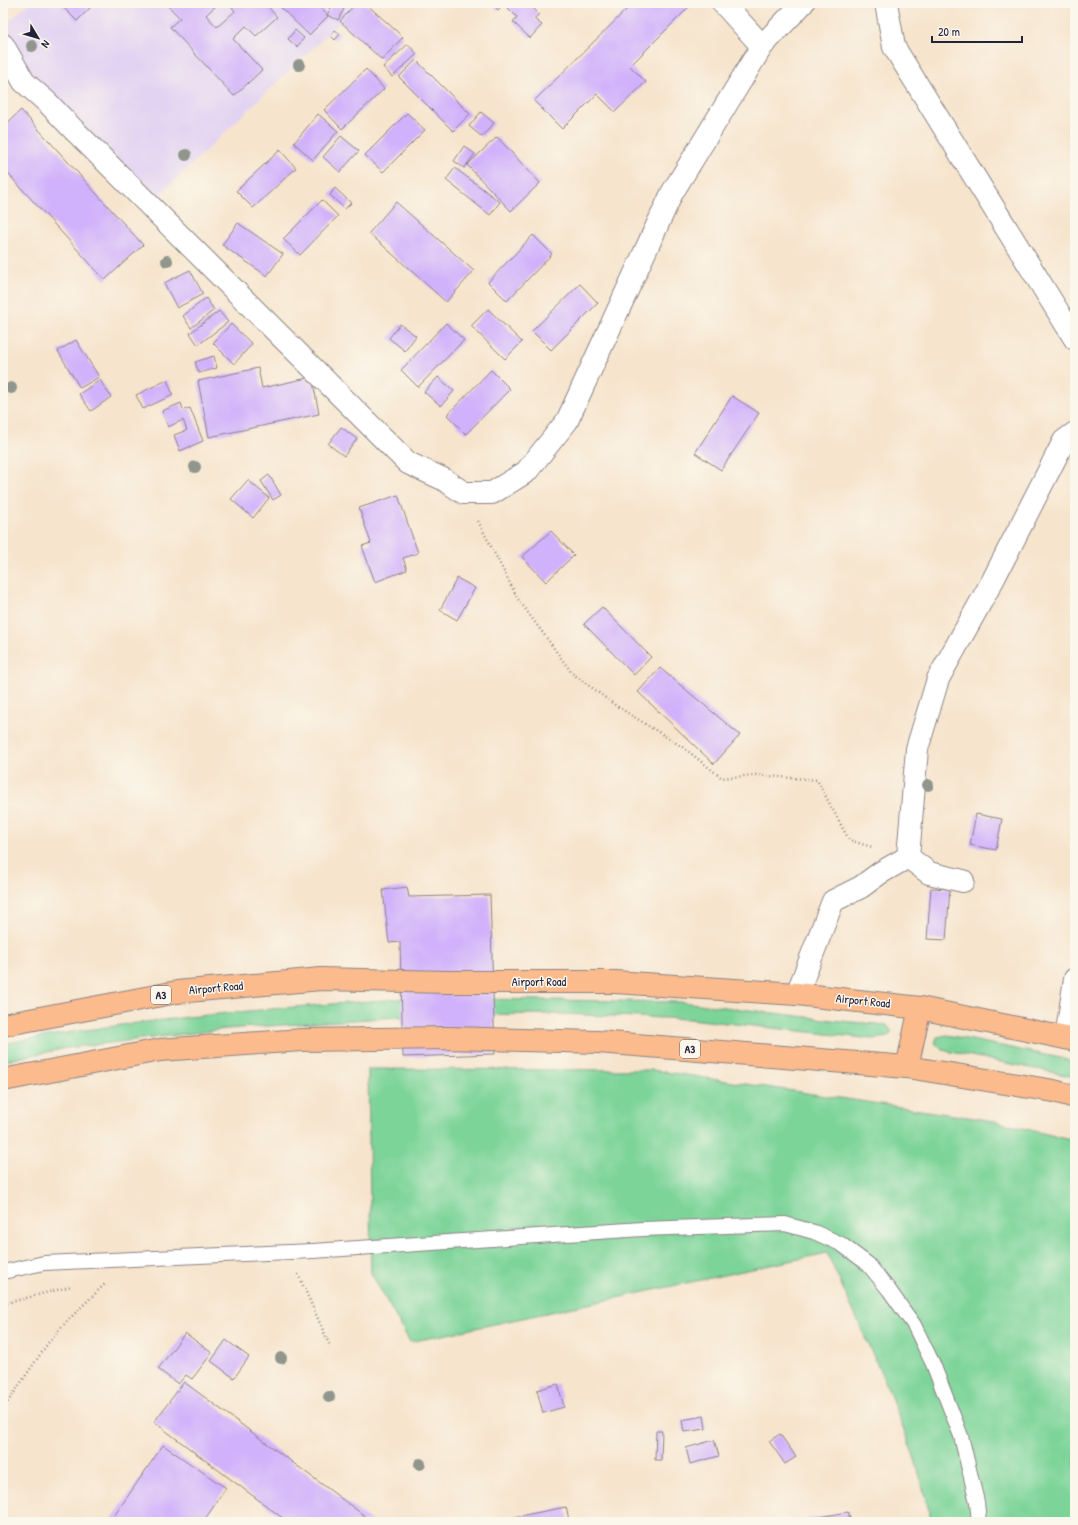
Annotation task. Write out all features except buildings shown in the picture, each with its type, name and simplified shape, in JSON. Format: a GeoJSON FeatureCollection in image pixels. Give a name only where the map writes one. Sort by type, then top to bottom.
{"type":"FeatureCollection","features":[{"type":"Feature","properties":{"kind":"highway","name":"Airport Road"},"geometry":{"type":"LineString","coordinates":[[3,1024],[177,992],[321,979],[446,982],[615,982],[797,994],[920,1008],[1070,1039]]}},
{"type":"Feature","properties":{"kind":"highway"},"geometry":{"type":"LineString","coordinates":[[907,1067],[920,1008]]}},
{"type":"Feature","properties":{"kind":"highway","name":"A3"},"geometry":{"type":"LineString","coordinates":[[3,1080],[160,1050],[302,1040],[433,1038],[598,1042],[907,1067],[1054,1091],[1075,1097]]}},
{"type":"Feature","properties":{"kind":"street"},"geometry":{"type":"LineString","coordinates":[[723,3],[762,46]]}},
{"type":"Feature","properties":{"kind":"street"},"geometry":{"type":"LineString","coordinates":[[3,45],[24,82],[48,103],[74,131],[408,463],[443,479],[464,493],[492,493],[526,472],[567,421],[672,193],[762,46],[802,3]]}},
{"type":"Feature","properties":{"kind":"street"},"geometry":{"type":"LineString","coordinates":[[886,3],[894,47],[1075,339]]}},
{"type":"Feature","properties":{"kind":"street"},"geometry":{"type":"LineString","coordinates":[[908,857],[917,749],[938,679],[993,580],[1064,441],[1075,433]]}},
{"type":"Feature","properties":{"kind":"street"},"geometry":{"type":"LineString","coordinates":[[908,857],[929,873],[963,880]]}},
{"type":"Feature","properties":{"kind":"street"},"geometry":{"type":"LineString","coordinates":[[797,994],[833,901],[861,887],[880,873],[908,857]]}},
{"type":"Feature","properties":{"kind":"street"},"geometry":{"type":"LineString","coordinates":[[1070,1039],[1075,979]]}},
{"type":"Feature","properties":{"kind":"lane"},"geometry":{"type":"LineString","coordinates":[[3,1272],[44,1264],[312,1250],[643,1229],[785,1224],[814,1232],[842,1244],[868,1264],[914,1325],[933,1364],[961,1436],[977,1502],[980,1522]]}},
{"type":"Feature","properties":{"kind":"path"},"geometry":{"type":"LineString","coordinates":[[464,493],[518,599],[572,673],[615,705],[684,748],[722,778],[756,775],[817,780],[849,840],[908,857]]}},
{"type":"Feature","properties":{"kind":"path"},"geometry":{"type":"LineString","coordinates":[[298,1273],[330,1346]]}},
{"type":"Feature","properties":{"kind":"path"},"geometry":{"type":"LineString","coordinates":[[3,1409],[48,1343],[68,1320],[108,1281]]}},
{"type":"Feature","properties":{"kind":"path"},"geometry":{"type":"LineString","coordinates":[[3,1304],[77,1285]]}},
{"type":"Feature","properties":{"kind":"shaded area"},"geometry":{"type":"Polygon","coordinates":[[[29,3],[360,3],[156,198],[3,45],[3,27],[29,3]]]}},
{"type":"Feature","properties":{"kind":"green space"},"geometry":{"type":"Polygon","coordinates":[[[413,998],[682,1002],[840,1021],[887,1025],[892,1032],[888,1037],[873,1039],[690,1019],[560,1014],[425,1015],[226,1029],[67,1048],[3,1061],[3,1044],[105,1027],[208,1015],[413,998]]]}},
{"type":"Feature","properties":{"kind":"green space"},"geometry":{"type":"Polygon","coordinates":[[[947,1035],[1075,1061],[1075,1077],[942,1050],[935,1043],[937,1037],[947,1035]]]}},
{"type":"Feature","properties":{"kind":"green space"},"geometry":{"type":"Polygon","coordinates":[[[368,1069],[652,1070],[994,1121],[1075,1141],[1075,1522],[932,1522],[915,1459],[884,1379],[827,1253],[410,1342],[371,1273],[368,1069]]]}}]}
